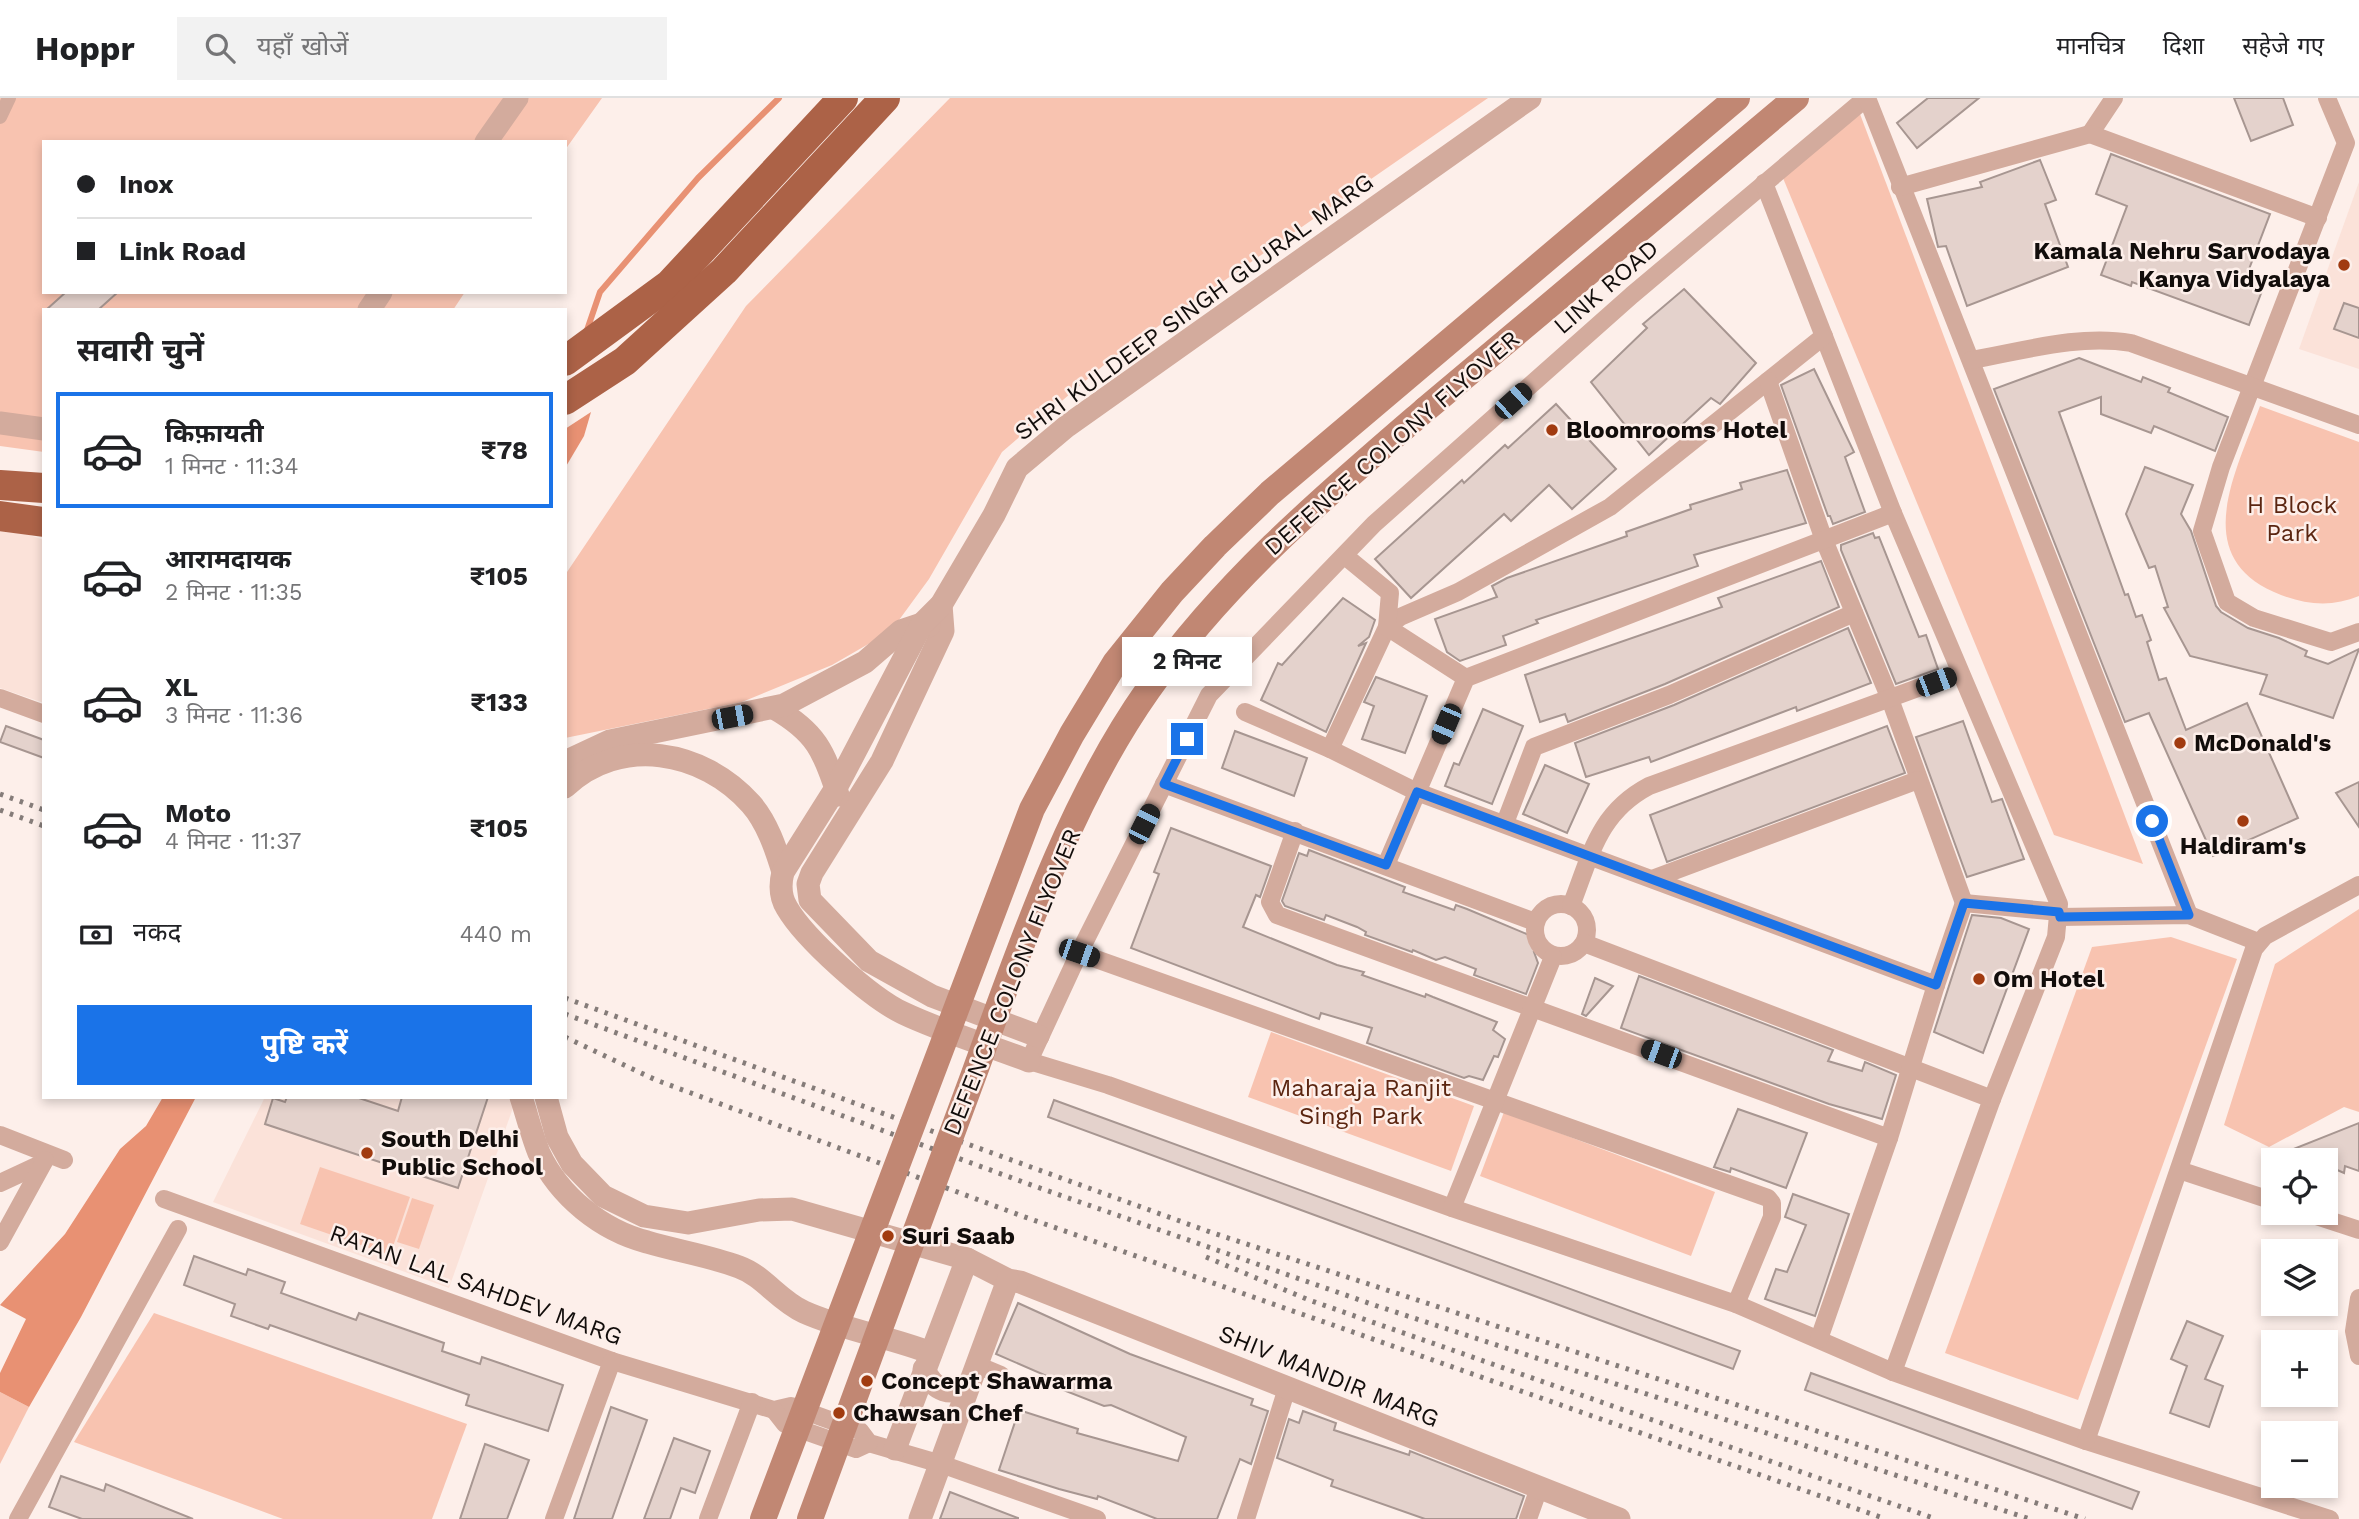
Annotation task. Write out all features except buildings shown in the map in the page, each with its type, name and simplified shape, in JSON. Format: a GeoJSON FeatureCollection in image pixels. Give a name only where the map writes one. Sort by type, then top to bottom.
{"type":"FeatureCollection","features":[{"type":"Feature","properties":{"kind":"highway"},"geometry":{"type":"LineString","coordinates":[[567,360],[670,284],[844,98]]}},
{"type":"Feature","properties":{"kind":"highway"},"geometry":{"type":"LineString","coordinates":[[567,399],[625,361],[724,271],[885,98]]}},
{"type":"Feature","properties":{"kind":"highway"},"geometry":{"type":"LineString","coordinates":[[0,485],[42,488]]}},
{"type":"Feature","properties":{"kind":"highway"},"geometry":{"type":"LineString","coordinates":[[0,516],[42,522]]}},
{"type":"Feature","properties":{"kind":"main road","name":"DEFENCE COLONY FLYOVER"},"geometry":{"type":"LineString","coordinates":[[763,1519],[1032,809],[1072,734],[1115,663],[1172,592],[1270,494],[1737,98]]}},
{"type":"Feature","properties":{"kind":"main road","name":"DEFENCE COLONY FLYOVER"},"geometry":{"type":"LineString","coordinates":[[810,1519],[1019,950],[1097,777],[1147,691],[1197,625],[1296,521],[1796,98]]}},
{"type":"Feature","properties":{"kind":"street"},"geometry":{"type":"LineString","coordinates":[[0,117],[9,98]]}},
{"type":"Feature","properties":{"kind":"street"},"geometry":{"type":"LineString","coordinates":[[487,140],[517,98]]}},
{"type":"Feature","properties":{"kind":"street","name":"SHRI KULDEEP SINGH GUJRAL MARG"},"geometry":{"type":"LineString","coordinates":[[932,628],[941,606],[994,515],[1017,468],[1067,426],[1530,98]]}},
{"type":"Feature","properties":{"kind":"street"},"geometry":{"type":"LineString","coordinates":[[1866,98],[2189,915]]}},
{"type":"Feature","properties":{"kind":"street","name":"LINK ROAD"},"geometry":{"type":"LineString","coordinates":[[1029,1061],[1038,1036],[1209,695],[1374,524],[1632,295],[1866,98]]}},
{"type":"Feature","properties":{"kind":"street"},"geometry":{"type":"LineString","coordinates":[[2090,134],[2114,98]]}},
{"type":"Feature","properties":{"kind":"street"},"geometry":{"type":"LineString","coordinates":[[2328,98],[2346,144],[2208,502],[2202,531],[2227,602],[2254,618],[2331,642],[2359,632]]}},
{"type":"Feature","properties":{"kind":"street"},"geometry":{"type":"LineString","coordinates":[[1900,187],[2090,134],[2318,218]]}},
{"type":"Feature","properties":{"kind":"street"},"geometry":{"type":"LineString","coordinates":[[1765,183],[1959,673],[2054,890],[2059,914],[2056,937],[1992,1099],[1892,1372]]}},
{"type":"Feature","properties":{"kind":"street"},"geometry":{"type":"LineString","coordinates":[[1387,627],[1400,617],[1458,592],[1610,508],[1824,336]]}},
{"type":"Feature","properties":{"kind":"street"},"geometry":{"type":"LineString","coordinates":[[1971,360],[2064,343],[2112,340],[2131,343],[2359,425]]}},
{"type":"Feature","properties":{"kind":"street"},"geometry":{"type":"LineString","coordinates":[[1768,382],[1825,540],[1890,699],[1964,903],[1889,1138],[1819,1339]]}},
{"type":"Feature","properties":{"kind":"street"},"geometry":{"type":"LineString","coordinates":[[0,423],[42,429]]}},
{"type":"Feature","properties":{"kind":"street"},"geometry":{"type":"LineString","coordinates":[[1386,865],[1466,678],[1894,513]]}},
{"type":"Feature","properties":{"kind":"street"},"geometry":{"type":"LineString","coordinates":[[1330,750],[1387,627],[1390,593],[1345,556]]}},
{"type":"Feature","properties":{"kind":"street"},"geometry":{"type":"LineString","coordinates":[[1506,823],[1534,747],[1669,695],[1854,613]]}},
{"type":"Feature","properties":{"kind":"street"},"geometry":{"type":"LineString","coordinates":[[1387,627],[1466,678]]}},
{"type":"Feature","properties":{"kind":"street"},"geometry":{"type":"LineString","coordinates":[[567,761],[610,741],[774,708],[865,662],[901,631],[932,628]]}},
{"type":"Feature","properties":{"kind":"street"},"geometry":{"type":"LineString","coordinates":[[932,628],[780,881],[785,906],[795,920],[860,985],[901,1012],[1029,1061],[1108,1084],[1452,1208],[1736,1304],[1892,1372],[2086,1441],[2330,1519]]}},
{"type":"Feature","properties":{"kind":"street"},"geometry":{"type":"LineString","coordinates":[[932,628],[882,761],[812,873],[808,893],[816,906],[869,961],[932,996],[1038,1036]]}},
{"type":"Feature","properties":{"kind":"street"},"geometry":{"type":"LineString","coordinates":[[1571,906],[1601,828],[1613,811],[1628,797],[1650,786],[1959,673]]}},
{"type":"Feature","properties":{"kind":"street"},"geometry":{"type":"LineString","coordinates":[[0,698],[42,713]]}},
{"type":"Feature","properties":{"kind":"street"},"geometry":{"type":"LineString","coordinates":[[774,708],[795,720],[814,738],[832,770],[846,820]]}},
{"type":"Feature","properties":{"kind":"street"},"geometry":{"type":"LineString","coordinates":[[1245,712],[1417,792],[1591,854],[1936,985]]}},
{"type":"Feature","properties":{"kind":"street"},"geometry":{"type":"LineString","coordinates":[[567,787],[606,761],[629,755],[657,754],[691,761],[723,778],[752,805],[771,838],[783,872]]}},
{"type":"Feature","properties":{"kind":"street"},"geometry":{"type":"LineString","coordinates":[[1655,878],[1918,780]]}},
{"type":"Feature","properties":{"kind":"street"},"geometry":{"type":"LineString","coordinates":[[1164,784],[1535,922]]}},
{"type":"Feature","properties":{"kind":"street"},"geometry":{"type":"LineString","coordinates":[[1296,831],[1270,902],[1277,915],[1889,1138]]}},
{"type":"Feature","properties":{"kind":"street"},"geometry":{"type":"LineString","coordinates":[[2086,1441],[2258,942],[2359,885]]}},
{"type":"Feature","properties":{"kind":"street"},"geometry":{"type":"LineString","coordinates":[[1964,903],[2059,914],[2189,915],[2258,942]]}},
{"type":"Feature","properties":{"kind":"street"},"geometry":{"type":"LineString","coordinates":[[1548,906],[1571,906],[1586,921],[1584,943],[1568,956],[1553,957],[1536,941],[1535,922],[1548,906]]}},
{"type":"Feature","properties":{"kind":"street"},"geometry":{"type":"LineString","coordinates":[[1584,943],[1912,1066],[1992,1099]]}},
{"type":"Feature","properties":{"kind":"street"},"geometry":{"type":"LineString","coordinates":[[1079,953],[1768,1198],[1772,1203],[1772,1217],[1736,1304]]}},
{"type":"Feature","properties":{"kind":"street"},"geometry":{"type":"LineString","coordinates":[[1452,1208],[1497,1102],[1553,957]]}},
{"type":"Feature","properties":{"kind":"street"},"geometry":{"type":"LineString","coordinates":[[522,1099],[539,1153],[550,1171],[579,1205],[604,1224],[643,1241],[740,1267],[766,1283],[781,1300],[806,1313],[928,1361]]}},
{"type":"Feature","properties":{"kind":"street","name":"SHIV MANDIR MARG"},"geometry":{"type":"LineString","coordinates":[[546,1099],[557,1137],[572,1164],[603,1196],[644,1216],[688,1223],[759,1210],[792,1209],[967,1259],[1014,1281],[1619,1519]]}},
{"type":"Feature","properties":{"kind":"street"},"geometry":{"type":"LineString","coordinates":[[0,1135],[64,1160]]}},
{"type":"Feature","properties":{"kind":"street"},"geometry":{"type":"LineString","coordinates":[[0,1183],[44,1161],[0,1242]]}},
{"type":"Feature","properties":{"kind":"street"},"geometry":{"type":"LineString","coordinates":[[2179,1170],[2261,1197]]}},
{"type":"Feature","properties":{"kind":"street","name":"RATAN LAL SAHDEV MARG"},"geometry":{"type":"LineString","coordinates":[[164,1199],[612,1361],[774,1410],[791,1406],[860,1432],[869,1443],[941,1464],[1097,1519]]}},
{"type":"Feature","properties":{"kind":"street"},"geometry":{"type":"LineString","coordinates":[[2338,1223],[2359,1230]]}},
{"type":"Feature","properties":{"kind":"street"},"geometry":{"type":"LineString","coordinates":[[18,1519],[178,1229]]}},
{"type":"Feature","properties":{"kind":"street"},"geometry":{"type":"LineString","coordinates":[[895,1449],[967,1259]]}},
{"type":"Feature","properties":{"kind":"street"},"geometry":{"type":"LineString","coordinates":[[920,1519],[973,1374],[1014,1281]]}},
{"type":"Feature","properties":{"kind":"street"},"geometry":{"type":"LineString","coordinates":[[2359,1298],[2354,1331],[2359,1356]]}},
{"type":"Feature","properties":{"kind":"street"},"geometry":{"type":"LineString","coordinates":[[554,1519],[612,1361]]}},
{"type":"Feature","properties":{"kind":"street"},"geometry":{"type":"LineString","coordinates":[[928,1361],[933,1385],[949,1392],[959,1391],[973,1374]]}},
{"type":"Feature","properties":{"kind":"street"},"geometry":{"type":"LineString","coordinates":[[973,1374],[1001,1375]]}},
{"type":"Feature","properties":{"kind":"street"},"geometry":{"type":"LineString","coordinates":[[1246,1519],[1287,1388]]}},
{"type":"Feature","properties":{"kind":"street"},"geometry":{"type":"LineString","coordinates":[[708,1519],[752,1402]]}},
{"type":"Feature","properties":{"kind":"street"},"geometry":{"type":"LineString","coordinates":[[1528,1519],[1539,1488]]}},
{"type":"Feature","properties":{"kind":"shaded area","name":"Kamala Nehru Sarvodaya Kanya Vidyalaya"},"geometry":{"type":"Polygon","coordinates":[[[2359,182],[2359,369],[2299,349],[2359,182]]]}},
{"type":"Feature","properties":{"kind":"shaded area"},"geometry":{"type":"Polygon","coordinates":[[[591,412],[584,436],[567,465],[567,428],[591,412]]]}},
{"type":"Feature","properties":{"kind":"shaded area"},"geometry":{"type":"Polygon","coordinates":[[[0,525],[42,539],[42,702],[0,688],[0,525]]]}},
{"type":"Feature","properties":{"kind":"shaded area"},"geometry":{"type":"Polygon","coordinates":[[[162,1099],[195,1099],[81,1317],[29,1407],[0,1392],[0,1373],[26,1319],[0,1305],[65,1234],[120,1149],[146,1126],[162,1099]]]}},
{"type":"Feature","properties":{"kind":"shaded area","name":"South Delhi Public School"},"geometry":{"type":"Polygon","coordinates":[[[264,1099],[512,1099],[514,1105],[449,1288],[213,1202],[264,1099]]]}},
{"type":"Feature","properties":{"kind":"green space"},"geometry":{"type":"Polygon","coordinates":[[[0,98],[602,98],[567,147],[567,140],[42,140],[42,294],[464,294],[454,308],[42,308],[42,452],[0,446],[0,98]]]}},
{"type":"Feature","properties":{"kind":"green space"},"geometry":{"type":"Polygon","coordinates":[[[950,98],[1488,98],[1111,359],[1002,452],[929,579],[891,631],[832,665],[742,702],[567,738],[567,572],[746,306],[950,98]]]}},
{"type":"Feature","properties":{"kind":"green space"},"geometry":{"type":"Polygon","coordinates":[[[1860,114],[2143,864],[2054,835],[1783,178],[1860,114]]]}},
{"type":"Feature","properties":{"kind":"green space","name":"H Block Park"},"geometry":{"type":"Polygon","coordinates":[[[2260,406],[2359,442],[2359,596],[2330,603],[2310,603],[2291,598],[2252,579],[2235,560],[2227,537],[2226,512],[2231,486],[2260,406]]]}},
{"type":"Feature","properties":{"kind":"green space"},"geometry":{"type":"Polygon","coordinates":[[[2359,909],[2359,1112],[2344,1107],[2269,1147],[2224,1125],[2275,964],[2359,909]]]}},
{"type":"Feature","properties":{"kind":"green space"},"geometry":{"type":"Polygon","coordinates":[[[2171,937],[2237,959],[2078,1400],[1945,1353],[2092,947],[2171,937]]]}},
{"type":"Feature","properties":{"kind":"green space","name":"Maharaja Ranjit Singh Park"},"geometry":{"type":"Polygon","coordinates":[[[1271,1032],[1474,1106],[1451,1171],[1248,1097],[1271,1032]]]}},
{"type":"Feature","properties":{"kind":"green space"},"geometry":{"type":"Polygon","coordinates":[[[1504,1112],[1715,1192],[1691,1256],[1480,1176],[1504,1112]]]}},
{"type":"Feature","properties":{"kind":"green space"},"geometry":{"type":"Polygon","coordinates":[[[320,1167],[410,1197],[390,1255],[300,1224],[320,1167]]]}},
{"type":"Feature","properties":{"kind":"green space"},"geometry":{"type":"Polygon","coordinates":[[[412,1198],[434,1205],[419,1249],[397,1242],[412,1198]]]}},
{"type":"Feature","properties":{"kind":"green space"},"geometry":{"type":"Polygon","coordinates":[[[154,1313],[467,1424],[432,1519],[283,1519],[74,1442],[154,1313]]]}},
{"type":"Feature","properties":{"kind":"green space"},"geometry":{"type":"Polygon","coordinates":[[[0,1392],[29,1407],[0,1464],[0,1392]]]}},
{"type":"Feature","properties":{"kind":"waterway"},"geometry":{"type":"LineString","coordinates":[[586,333],[600,292],[698,178],[779,98]]}},
{"type":"Feature","properties":{"kind":"railway"},"geometry":{"type":"LineString","coordinates":[[0,794],[42,809]]}},
{"type":"Feature","properties":{"kind":"railway"},"geometry":{"type":"LineString","coordinates":[[0,810],[42,825]]}},
{"type":"Feature","properties":{"kind":"railway"},"geometry":{"type":"LineString","coordinates":[[567,999],[1210,1232],[2085,1519]]}},
{"type":"Feature","properties":{"kind":"railway"},"geometry":{"type":"LineString","coordinates":[[567,1015],[1034,1186],[1377,1306],[2030,1519]]}},
{"type":"Feature","properties":{"kind":"railway"},"geometry":{"type":"LineString","coordinates":[[567,1038],[656,1080],[1022,1216],[1886,1519]]}},
{"type":"Feature","properties":{"kind":"railway"},"geometry":{"type":"LineString","coordinates":[[1206,1257],[1309,1300],[1936,1519]]}},
{"type":"Feature","properties":{"kind":"place","name":"Kamala Nehru Sarvodaya Kanya Vidyalaya"},"geometry":{"type":"Point","coordinates":[2344,265]}},
{"type":"Feature","properties":{"kind":"place","name":"Bloomrooms Hotel"},"geometry":{"type":"Point","coordinates":[1552,430]}},
{"type":"Feature","properties":{"kind":"place","name":"McDonald's"},"geometry":{"type":"Point","coordinates":[2180,743]}},
{"type":"Feature","properties":{"kind":"place","name":"Haldiram's"},"geometry":{"type":"Point","coordinates":[2243,821]}},
{"type":"Feature","properties":{"kind":"place","name":"Om Hotel"},"geometry":{"type":"Point","coordinates":[1979,979]}},
{"type":"Feature","properties":{"kind":"place","name":"South Delhi Public School"},"geometry":{"type":"Point","coordinates":[367,1153]}},
{"type":"Feature","properties":{"kind":"place","name":"Suri Saab"},"geometry":{"type":"Point","coordinates":[888,1236]}},
{"type":"Feature","properties":{"kind":"place","name":"Concept Shawarma"},"geometry":{"type":"Point","coordinates":[867,1381]}},
{"type":"Feature","properties":{"kind":"place","name":"Chawsan Chef"},"geometry":{"type":"Point","coordinates":[839,1413]}},
{"type":"Feature","properties":{"kind":"route"},"geometry":{"type":"LineString","coordinates":[[1187,739],[1164,784],[1386,865],[1417,792],[1591,854],[1936,985],[1964,903],[2059,912],[2060,917],[2189,915],[2152,821]]}}]}
